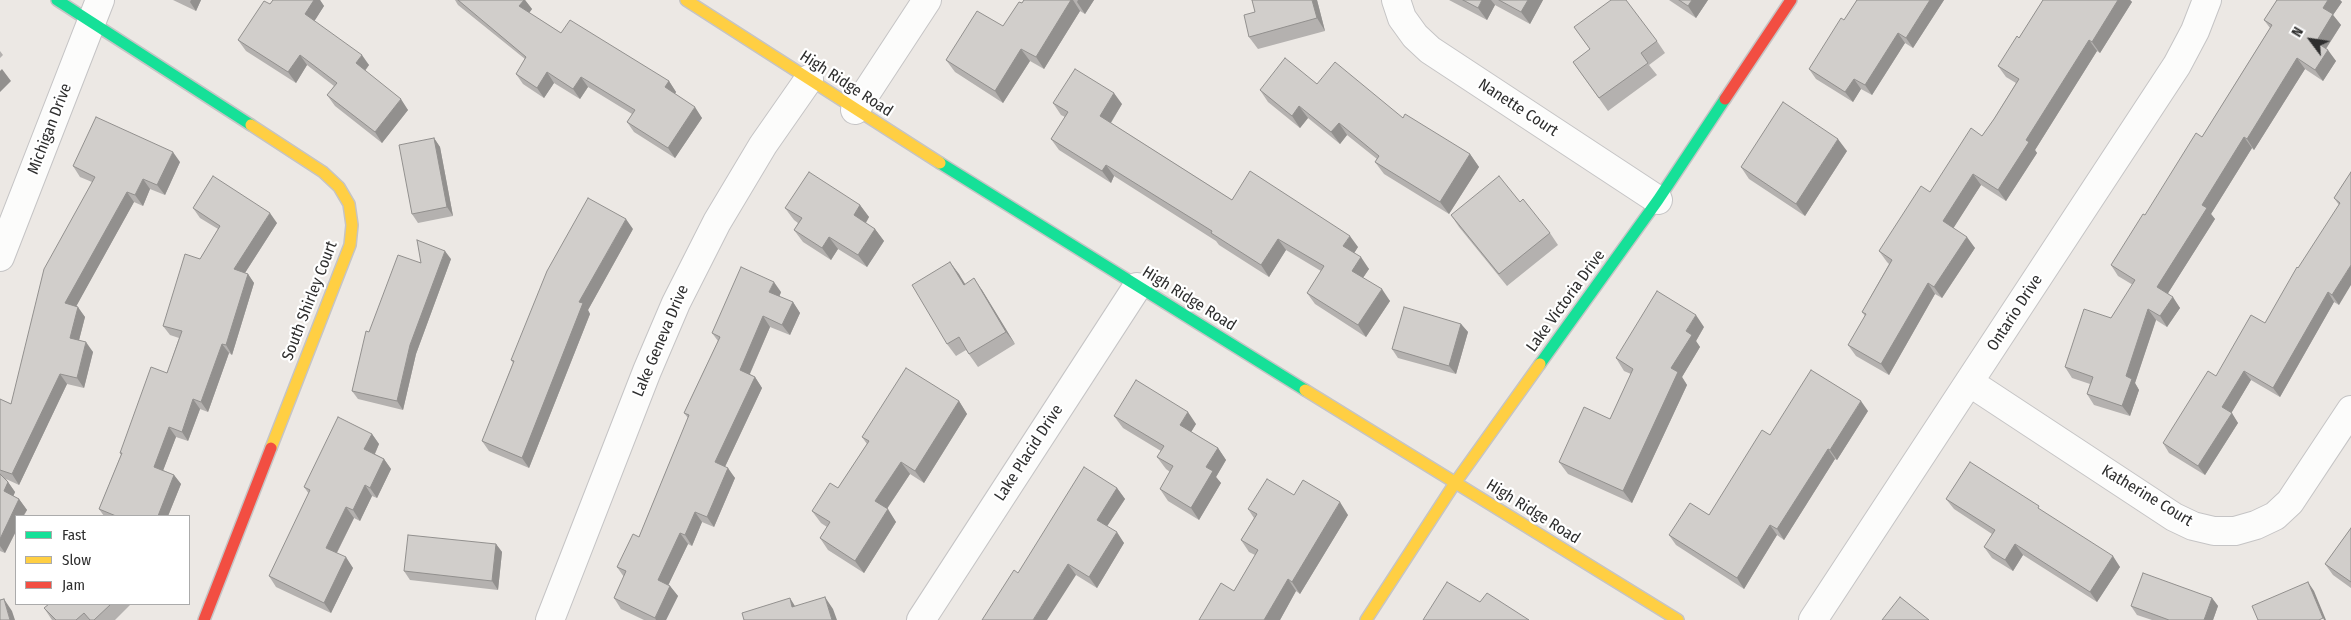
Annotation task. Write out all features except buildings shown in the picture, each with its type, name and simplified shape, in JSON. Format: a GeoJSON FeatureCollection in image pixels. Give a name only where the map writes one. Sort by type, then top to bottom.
{"type":"FeatureCollection","features":[{"type":"Feature","properties":{"kind":"street","name":"South Shirley Court"},"geometry":{"type":"LineString","coordinates":[[57,0],[96,11],[323,172],[339,187],[349,204],[352,225],[350,245],[204,620]]}},
{"type":"Feature","properties":{"kind":"street","name":"High Ridge Road"},"geometry":{"type":"LineString","coordinates":[[686,0],[855,110],[1678,620]]}},
{"type":"Feature","properties":{"kind":"street"},"geometry":{"type":"LineString","coordinates":[[855,110],[927,0]]}},
{"type":"Feature","properties":{"kind":"street","name":"Nanette Court"},"geometry":{"type":"LineString","coordinates":[[1396,0],[1405,23],[1430,50],[1658,200]]}},
{"type":"Feature","properties":{"kind":"street","name":"Lake Victoria Drive"},"geometry":{"type":"LineString","coordinates":[[1366,620],[1455,483],[1658,200],[1791,0]]}},
{"type":"Feature","properties":{"kind":"street","name":"Ontario Drive"},"geometry":{"type":"LineString","coordinates":[[1813,620],[2177,66],[2195,31],[2207,0]]}},
{"type":"Feature","properties":{"kind":"street","name":"Michigan Drive"},"geometry":{"type":"LineString","coordinates":[[0,257],[96,11]]}},
{"type":"Feature","properties":{"kind":"street","name":"Lake Geneva Drive"},"geometry":{"type":"LineString","coordinates":[[550,620],[644,378],[676,303],[717,222],[764,144],[809,79]]}},
{"type":"Feature","properties":{"kind":"street","name":"Lake Placid Drive"},"geometry":{"type":"LineString","coordinates":[[921,620],[1137,286]]}},
{"type":"Feature","properties":{"kind":"street","name":"Katherine Court"},"geometry":{"type":"LineString","coordinates":[[1969,382],[2174,517],[2193,526],[2214,531],[2235,531],[2256,526],[2275,516],[2290,502],[2351,410]]}},
{"type":"Feature","properties":{"kind":"traffic: fast"},"geometry":{"type":"LineString","coordinates":[[57,0],[251,125]]}},
{"type":"Feature","properties":{"kind":"traffic: fast"},"geometry":{"type":"LineString","coordinates":[[1540,364],[1658,200],[1725,99]]}},
{"type":"Feature","properties":{"kind":"traffic: fast"},"geometry":{"type":"LineString","coordinates":[[940,163],[1305,390]]}},
{"type":"Feature","properties":{"kind":"traffic: slow"},"geometry":{"type":"LineString","coordinates":[[686,0],[940,163]]}},
{"type":"Feature","properties":{"kind":"traffic: slow"},"geometry":{"type":"LineString","coordinates":[[251,125],[323,172],[339,187],[349,204],[352,225],[350,245],[271,448]]}},
{"type":"Feature","properties":{"kind":"traffic: slow"},"geometry":{"type":"LineString","coordinates":[[1366,620],[1455,483],[1540,364]]}},
{"type":"Feature","properties":{"kind":"traffic: slow"},"geometry":{"type":"LineString","coordinates":[[1305,390],[1678,620]]}},
{"type":"Feature","properties":{"kind":"traffic: jam"},"geometry":{"type":"LineString","coordinates":[[1725,99],[1791,0]]}},
{"type":"Feature","properties":{"kind":"traffic: jam"},"geometry":{"type":"LineString","coordinates":[[204,620],[271,448]]}}]}
